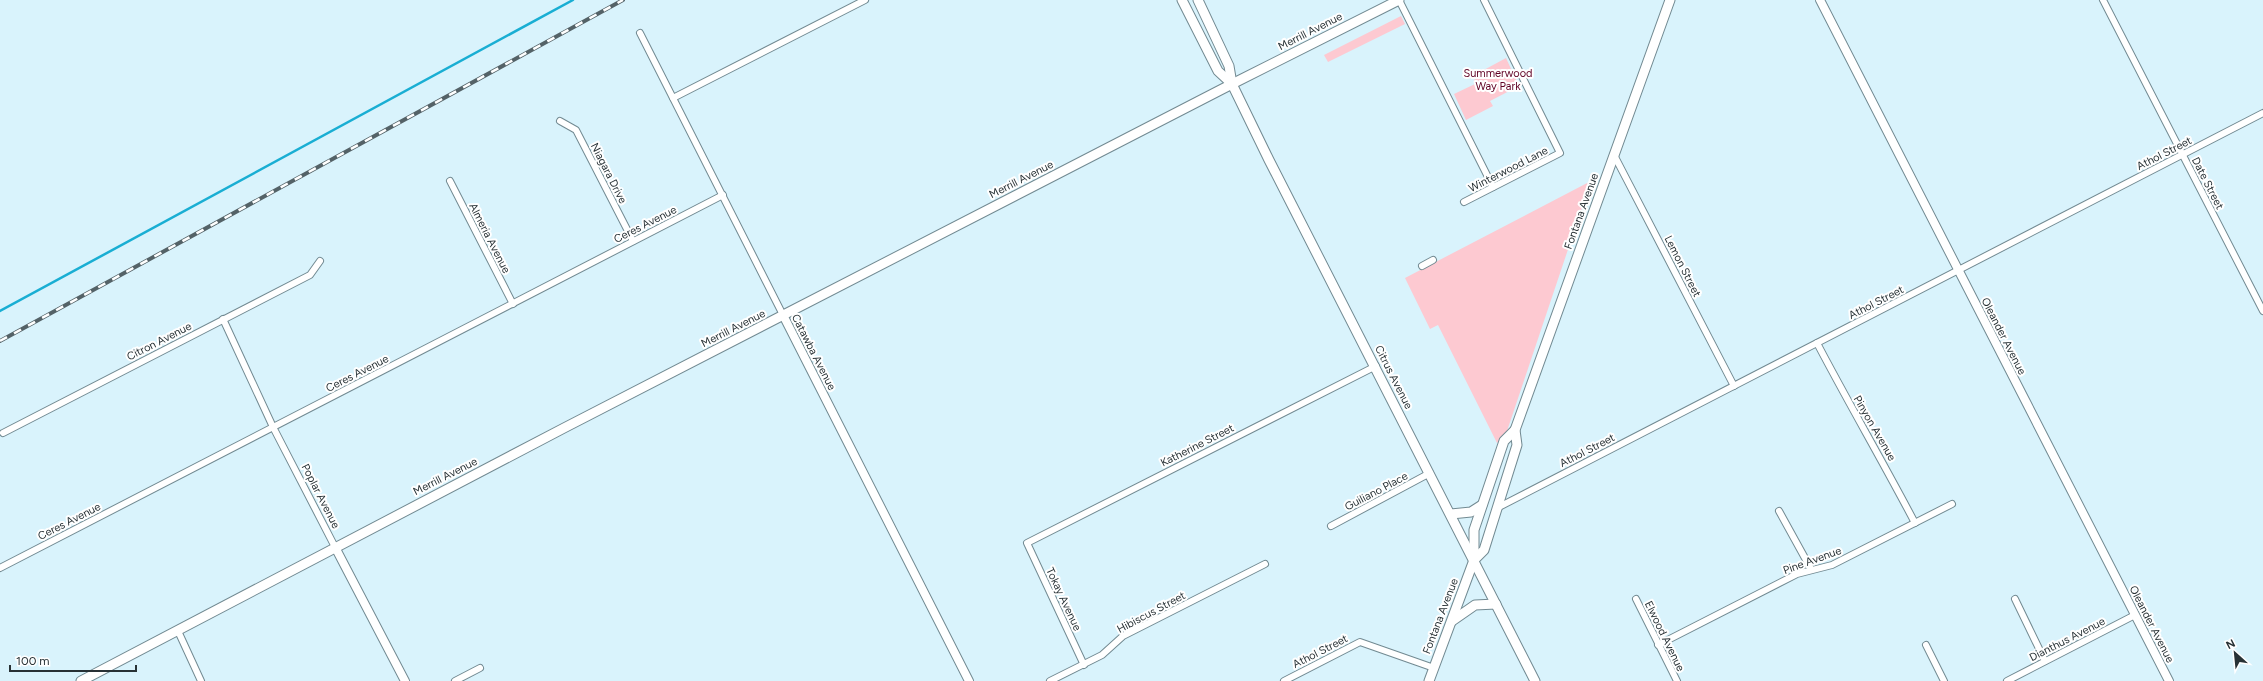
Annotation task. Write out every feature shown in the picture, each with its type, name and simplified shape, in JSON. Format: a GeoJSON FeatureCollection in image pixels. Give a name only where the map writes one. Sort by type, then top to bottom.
{"type":"FeatureCollection","features":[{"type":"Feature","properties":{"kind":"main road","name":"Citrus Avenue"},"geometry":{"type":"LineString","coordinates":[[1182,0],[1218,71],[1232,84]]}},
{"type":"Feature","properties":{"kind":"main road","name":"Citrus Avenue"},"geometry":{"type":"LineString","coordinates":[[1198,0],[1229,66],[1232,84],[1269,160],[1376,366],[1535,681]]}},
{"type":"Feature","properties":{"kind":"main road","name":"Merrill Avenue"},"geometry":{"type":"LineString","coordinates":[[81,681],[335,547],[783,315],[1232,84],[1399,0]]}},
{"type":"Feature","properties":{"kind":"main road","name":"Fontana Avenue"},"geometry":{"type":"LineString","coordinates":[[1474,560],[1484,550],[1516,445],[1515,430],[1670,0]]}},
{"type":"Feature","properties":{"kind":"main road","name":"Fontana Avenue"},"geometry":{"type":"LineString","coordinates":[[1429,681],[1474,560],[1474,530],[1482,505],[1504,441],[1515,430]]}},
{"type":"Feature","properties":{"kind":"main road"},"geometry":{"type":"LineString","coordinates":[[1451,514],[1471,512],[1482,505]]}},
{"type":"Feature","properties":{"kind":"main road"},"geometry":{"type":"LineString","coordinates":[[1452,621],[1475,605],[1496,604]]}},
{"type":"Feature","properties":{"kind":"street"},"geometry":{"type":"LineString","coordinates":[[673,98],[865,0]]}},
{"type":"Feature","properties":{"kind":"street"},"geometry":{"type":"LineString","coordinates":[[1399,0],[1493,187]]}},
{"type":"Feature","properties":{"kind":"street","name":"Winterwood Lane"},"geometry":{"type":"LineString","coordinates":[[1464,202],[1560,152],[1484,0]]}},
{"type":"Feature","properties":{"kind":"street","name":"Oleander Avenue"},"geometry":{"type":"LineString","coordinates":[[1820,0],[2169,681]]}},
{"type":"Feature","properties":{"kind":"street","name":"Date Street"},"geometry":{"type":"LineString","coordinates":[[2103,0],[2263,311]]}},
{"type":"Feature","properties":{"kind":"street","name":"Catawba Avenue"},"geometry":{"type":"LineString","coordinates":[[640,33],[969,681]]}},
{"type":"Feature","properties":{"kind":"street","name":"Athol Street"},"geometry":{"type":"LineString","coordinates":[[1497,508],[2263,113]]}},
{"type":"Feature","properties":{"kind":"street","name":"Niagara Drive"},"geometry":{"type":"LineString","coordinates":[[560,121],[576,130],[633,241]]}},
{"type":"Feature","properties":{"kind":"street","name":"Lemon Street"},"geometry":{"type":"LineString","coordinates":[[1614,155],[1734,386]]}},
{"type":"Feature","properties":{"kind":"street","name":"Almeria Avenue"},"geometry":{"type":"LineString","coordinates":[[450,181],[513,304]]}},
{"type":"Feature","properties":{"kind":"street","name":"Ceres Avenue"},"geometry":{"type":"LineString","coordinates":[[0,568],[723,196]]}},
{"type":"Feature","properties":{"kind":"street","name":"Citron Avenue"},"geometry":{"type":"LineString","coordinates":[[3,433],[310,275],[320,260]]}},
{"type":"Feature","properties":{"kind":"street"},"geometry":{"type":"LineString","coordinates":[[1422,266],[1433,260]]}},
{"type":"Feature","properties":{"kind":"street","name":"Poplar Avenue"},"geometry":{"type":"LineString","coordinates":[[223,319],[273,427],[405,681]]}},
{"type":"Feature","properties":{"kind":"street","name":"Pinyon Avenue"},"geometry":{"type":"LineString","coordinates":[[1817,343],[1858,422],[1877,450],[1915,523]]}},
{"type":"Feature","properties":{"kind":"street","name":"Katherine Street"},"geometry":{"type":"LineString","coordinates":[[1026,543],[1376,366]]}},
{"type":"Feature","properties":{"kind":"street","name":"Guiliano Place"},"geometry":{"type":"LineString","coordinates":[[1331,526],[1430,473]]}},
{"type":"Feature","properties":{"kind":"street","name":"Pine Avenue"},"geometry":{"type":"LineString","coordinates":[[1658,645],[1797,574],[1811,569],[1832,565],[1952,504]]}},
{"type":"Feature","properties":{"kind":"street"},"geometry":{"type":"LineString","coordinates":[[1779,511],[1811,569]]}},
{"type":"Feature","properties":{"kind":"street","name":"Tokay Avenue"},"geometry":{"type":"LineString","coordinates":[[1026,543],[1084,665]]}},
{"type":"Feature","properties":{"kind":"street","name":"Hibiscus Street"},"geometry":{"type":"LineString","coordinates":[[1050,681],[1102,655],[1123,636],[1264,564]]}},
{"type":"Feature","properties":{"kind":"street","name":"Elwood Avenue"},"geometry":{"type":"LineString","coordinates":[[1636,599],[1676,681]]}},
{"type":"Feature","properties":{"kind":"street"},"geometry":{"type":"LineString","coordinates":[[2014,599],[2046,661]]}},
{"type":"Feature","properties":{"kind":"street","name":"Dianthus Avenue"},"geometry":{"type":"LineString","coordinates":[[2007,681],[2135,615]]}},
{"type":"Feature","properties":{"kind":"street"},"geometry":{"type":"LineString","coordinates":[[178,631],[201,681]]}},
{"type":"Feature","properties":{"kind":"street","name":"Athol Street"},"geometry":{"type":"LineString","coordinates":[[1284,681],[1360,642],[1434,668]]}},
{"type":"Feature","properties":{"kind":"street"},"geometry":{"type":"LineString","coordinates":[[1926,645],[1944,681]]}},
{"type":"Feature","properties":{"kind":"street"},"geometry":{"type":"LineString","coordinates":[[455,681],[480,668]]}},
{"type":"Feature","properties":{"kind":"green space"},"geometry":{"type":"Polygon","coordinates":[[[1401,16],[1405,24],[1328,62],[1324,55],[1401,16]]]}},
{"type":"Feature","properties":{"kind":"green space","name":"Summerwood Way Park"},"geometry":{"type":"Polygon","coordinates":[[[1506,58],[1519,86],[1490,101],[1493,106],[1466,120],[1454,94],[1475,84],[1474,80],[1483,74],[1482,71],[1506,58]]]}},
{"type":"Feature","properties":{"kind":"green space"},"geometry":{"type":"Polygon","coordinates":[[[1591,181],[1506,434],[1497,443],[1438,325],[1430,329],[1405,278],[1591,181]]]}},
{"type":"Feature","properties":{"kind":"waterway"},"geometry":{"type":"LineString","coordinates":[[0,311],[573,0]]}},
{"type":"Feature","properties":{"kind":"railway"},"geometry":{"type":"LineString","coordinates":[[0,341],[623,0]]}}]}
